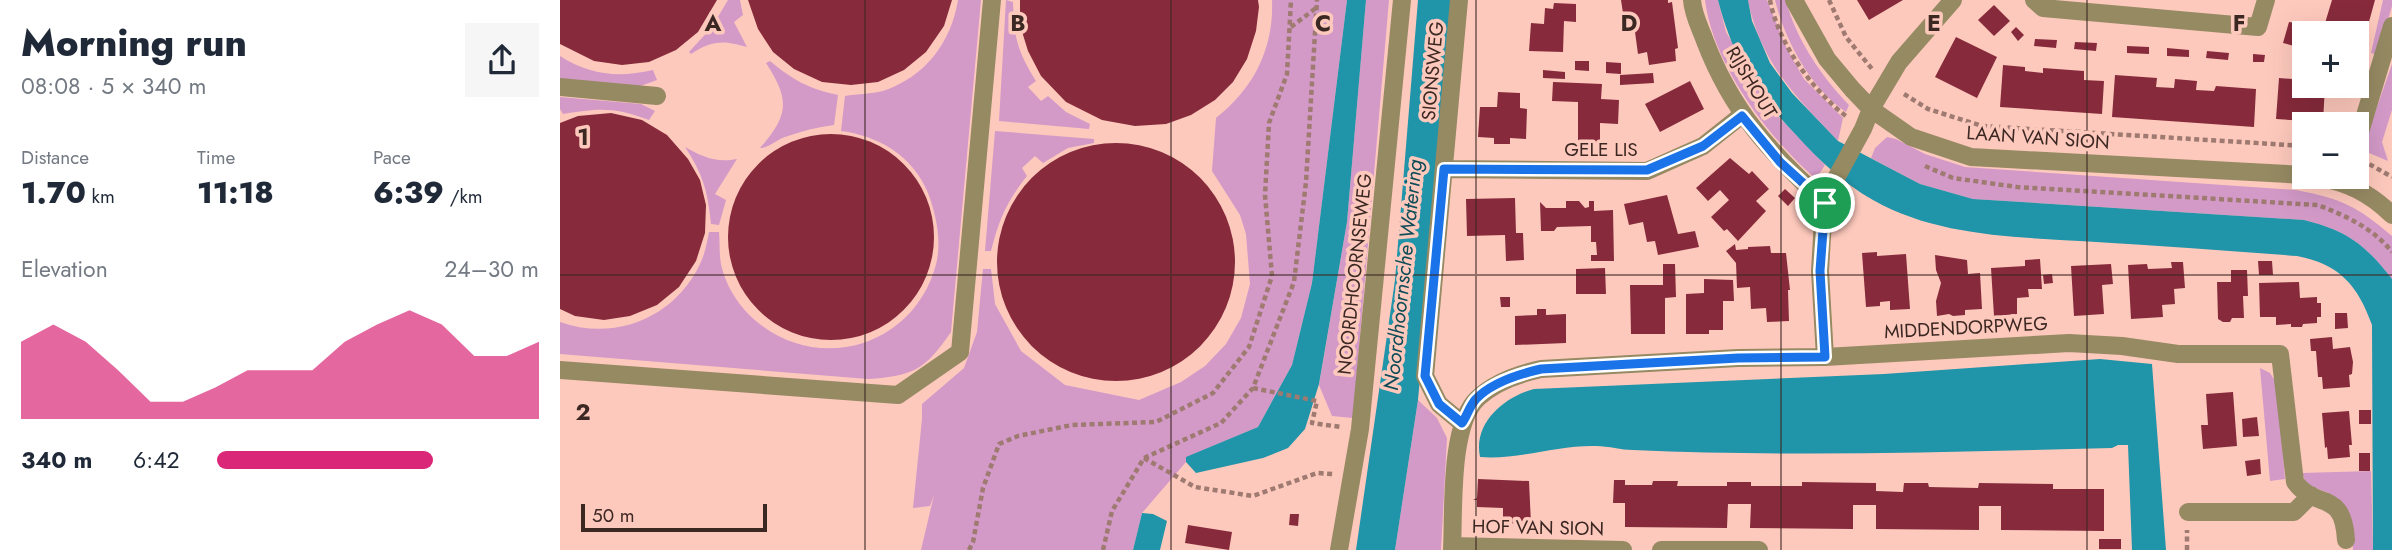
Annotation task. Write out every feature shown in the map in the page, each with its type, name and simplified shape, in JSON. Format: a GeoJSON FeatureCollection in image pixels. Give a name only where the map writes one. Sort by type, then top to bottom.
{"type":"FeatureCollection","features":[{"type":"Feature","properties":{"kind":"street"},"geometry":{"type":"LineString","coordinates":[[560,370],[898,395],[960,352],[992,0]]}},
{"type":"Feature","properties":{"kind":"street","name":"NOORDHOORNSEWEG"},"geometry":{"type":"LineString","coordinates":[[1339,550],[1360,429],[1402,0]]}},
{"type":"Feature","properties":{"kind":"street","name":"SIONSWEG"},"geometry":{"type":"LineString","coordinates":[[1459,0],[1425,376],[1439,404],[1462,423]]}},
{"type":"Feature","properties":{"kind":"street","name":"RIJSHOUT"},"geometry":{"type":"LineString","coordinates":[[1692,0],[1693,10],[1712,61],[1742,116],[1780,162],[1825,203]]}},
{"type":"Feature","properties":{"kind":"street","name":"LAAN VAN SION"},"geometry":{"type":"LineString","coordinates":[[1794,0],[1827,59],[1871,109],[1911,136],[1971,157],[2292,174]]}},
{"type":"Feature","properties":{"kind":"street"},"geometry":{"type":"LineString","coordinates":[[1825,357],[1820,271],[1825,203],[1831,185],[1899,62],[1953,0]]}},
{"type":"Feature","properties":{"kind":"street"},"geometry":{"type":"LineString","coordinates":[[2034,0],[2043,8],[2258,27],[2266,0]]}},
{"type":"Feature","properties":{"kind":"street"},"geometry":{"type":"LineString","coordinates":[[2366,112],[2392,26]]}},
{"type":"Feature","properties":{"kind":"street"},"geometry":{"type":"LineString","coordinates":[[560,88],[657,96]]}},
{"type":"Feature","properties":{"kind":"street","name":"GELE LIS"},"geometry":{"type":"LineString","coordinates":[[1444,169],[1647,170],[1703,146],[1742,116]]}},
{"type":"Feature","properties":{"kind":"street"},"geometry":{"type":"LineString","coordinates":[[2360,189],[2377,200],[2392,215]]}},
{"type":"Feature","properties":{"kind":"street","name":"MIDDENDORPWEG"},"geometry":{"type":"LineString","coordinates":[[1462,423],[1476,399],[1496,385],[1518,374],[1541,369],[2069,343],[2122,346],[2178,354],[2280,354],[2295,482],[2301,490],[2329,502],[2338,509],[2345,520],[2346,540]]}},
{"type":"Feature","properties":{"kind":"street"},"geometry":{"type":"LineString","coordinates":[[1452,548],[1456,458],[1462,423]]}},
{"type":"Feature","properties":{"kind":"street"},"geometry":{"type":"LineString","coordinates":[[2188,512],[2294,512],[2311,495]]}},
{"type":"Feature","properties":{"kind":"street","name":"HOF VAN SION"},"geometry":{"type":"LineString","coordinates":[[1452,548],[1623,550]]}},
{"type":"Feature","properties":{"kind":"street"},"geometry":{"type":"LineString","coordinates":[[1661,550],[1759,550]]}},
{"type":"Feature","properties":{"kind":"path"},"geometry":{"type":"LineString","coordinates":[[969,550],[984,488],[999,444],[1018,436],[1072,425],[1156,422],[1213,393],[1249,347],[1272,276],[1265,195],[1269,123],[1287,74],[1291,0]]}},
{"type":"Feature","properties":{"kind":"path"},"geometry":{"type":"LineString","coordinates":[[1102,550],[1112,512],[1144,458],[1221,423],[1253,388],[1294,282],[1306,182],[1317,0]]}},
{"type":"Feature","properties":{"kind":"path","name":"LAAN VAN SION"},"geometry":{"type":"LineString","coordinates":[[1829,0],[1846,37],[1886,83],[1928,109],[1982,126],[2292,145]]}},
{"type":"Feature","properties":{"kind":"path"},"geometry":{"type":"LineString","coordinates":[[1291,27],[1316,7]]}},
{"type":"Feature","properties":{"kind":"path"},"geometry":{"type":"LineString","coordinates":[[2369,165],[2392,177]]}},
{"type":"Feature","properties":{"kind":"path"},"geometry":{"type":"LineString","coordinates":[[1253,388],[1317,401],[1312,423],[1360,429]]}},
{"type":"Feature","properties":{"kind":"path"},"geometry":{"type":"LineString","coordinates":[[1144,458],[1195,487],[1253,496],[1317,473],[1352,475]]}},
{"type":"Feature","properties":{"kind":"shaded area"},"geometry":{"type":"Polygon","coordinates":[[[728,0],[740,0],[743,15],[734,22],[747,47],[718,43],[705,46],[691,54],[689,52],[712,27],[728,0]]]}},
{"type":"Feature","properties":{"kind":"shaded area"},"geometry":{"type":"Polygon","coordinates":[[[958,0],[981,0],[951,332],[925,363],[907,373],[868,379],[560,354],[560,322],[602,329],[622,326],[642,320],[675,298],[689,283],[700,264],[709,232],[719,232],[721,264],[727,282],[741,306],[761,325],[785,339],[811,347],[837,348],[862,343],[885,333],[906,317],[922,296],[937,261],[938,232],[934,212],[922,180],[904,158],[881,143],[841,131],[845,96],[883,91],[898,85],[923,67],[942,44],[958,0]]]}},
{"type":"Feature","properties":{"kind":"shaded area"},"geometry":{"type":"Polygon","coordinates":[[[1006,0],[1013,2],[1018,43],[1036,81],[1028,87],[1041,101],[1048,96],[1066,112],[1090,124],[1089,129],[999,121],[1006,0]]]}},
{"type":"Feature","properties":{"kind":"shaded area"},"geometry":{"type":"Polygon","coordinates":[[[1272,0],[1347,0],[1312,283],[1292,365],[1258,427],[1187,457],[1186,462],[1142,513],[1133,550],[921,550],[934,495],[930,506],[913,508],[922,404],[964,368],[977,332],[983,269],[991,269],[995,304],[1021,351],[1065,385],[1139,400],[1181,382],[1205,366],[1226,344],[1241,318],[1250,284],[1246,234],[1240,215],[1212,171],[1216,118],[1241,94],[1259,66],[1269,34],[1272,0]]]}},
{"type":"Feature","properties":{"kind":"shaded area"},"geometry":{"type":"Polygon","coordinates":[[[1366,0],[1389,0],[1353,418],[1332,416],[1319,385],[1347,222],[1366,0]]]}},
{"type":"Feature","properties":{"kind":"shaded area"},"geometry":{"type":"Polygon","coordinates":[[[1705,0],[1718,0],[1726,32],[1773,111],[1825,165],[1816,179],[1762,121],[1731,74],[1710,25],[1705,0]]]}},
{"type":"Feature","properties":{"kind":"shaded area"},"geometry":{"type":"Polygon","coordinates":[[[1748,0],[1767,0],[1787,49],[1804,79],[1843,118],[1838,141],[1794,93],[1771,60],[1761,42],[1748,0]]]}},
{"type":"Feature","properties":{"kind":"shaded area"},"geometry":{"type":"Polygon","coordinates":[[[1775,0],[1786,0],[1803,43],[1829,82],[1849,105],[1846,112],[1822,90],[1801,62],[1785,31],[1775,0]]]}},
{"type":"Feature","properties":{"kind":"shaded area"},"geometry":{"type":"Polygon","coordinates":[[[2383,0],[2392,0],[2392,6],[2378,55],[2371,53],[2383,0]]]}},
{"type":"Feature","properties":{"kind":"shaded area"},"geometry":{"type":"Polygon","coordinates":[[[560,56],[582,67],[605,73],[628,74],[653,70],[657,80],[635,88],[560,79],[560,56]]]}},
{"type":"Feature","properties":{"kind":"shaded area"},"geometry":{"type":"Polygon","coordinates":[[[770,61],[802,83],[838,95],[834,125],[797,133],[760,148],[777,126],[783,107],[779,87],[766,63],[770,61]]]}},
{"type":"Feature","properties":{"kind":"shaded area"},"geometry":{"type":"Polygon","coordinates":[[[2392,64],[2392,110],[2382,142],[2388,161],[2369,153],[2369,130],[2392,64]]]}},
{"type":"Feature","properties":{"kind":"shaded area"},"geometry":{"type":"Polygon","coordinates":[[[560,97],[641,104],[655,111],[649,120],[607,110],[563,114],[560,97]]]}},
{"type":"Feature","properties":{"kind":"shaded area"},"geometry":{"type":"Polygon","coordinates":[[[995,131],[1094,139],[1094,143],[1068,148],[1043,163],[1035,156],[1022,168],[1027,176],[1004,211],[991,251],[985,251],[995,131]]]}},
{"type":"Feature","properties":{"kind":"shaded area"},"geometry":{"type":"Polygon","coordinates":[[[1887,137],[1925,154],[1965,167],[2296,190],[2325,197],[2348,205],[2369,217],[2392,236],[2392,279],[2354,240],[2304,220],[1973,199],[1920,184],[1871,158],[1875,148],[1887,137]]]}},
{"type":"Feature","properties":{"kind":"shaded area"},"geometry":{"type":"Polygon","coordinates":[[[685,147],[710,158],[737,159],[715,194],[726,200],[719,225],[711,224],[704,184],[685,147]]]}},
{"type":"Feature","properties":{"kind":"shaded area"},"geometry":{"type":"Polygon","coordinates":[[[2260,368],[2270,373],[2278,386],[2285,479],[2270,481],[2260,368]]]}},
{"type":"Feature","properties":{"kind":"shaded area"},"geometry":{"type":"Polygon","coordinates":[[[1418,400],[1437,418],[1447,438],[1441,550],[1395,550],[1418,400]]]}},
{"type":"Feature","properties":{"kind":"shaded area"},"geometry":{"type":"Polygon","coordinates":[[[2371,471],[2373,550],[2353,550],[2348,512],[2332,495],[2306,483],[2302,473],[2371,471]]]}},
{"type":"Feature","properties":{"kind":"water"},"geometry":{"type":"Polygon","coordinates":[[[1347,0],[1366,0],[1347,222],[1319,384],[1305,429],[1288,448],[1263,458],[1196,473],[1186,462],[1186,457],[1258,427],[1292,365],[1312,283],[1347,0]]]}},
{"type":"Feature","properties":{"kind":"water","name":"Noordhoornsche Watering"},"geometry":{"type":"Polygon","coordinates":[[[1418,0],[1454,0],[1418,400],[1395,550],[1356,550],[1395,280],[1418,0]]]}},
{"type":"Feature","properties":{"kind":"water"},"geometry":{"type":"Polygon","coordinates":[[[1718,0],[1748,0],[1752,21],[1770,63],[1792,93],[1838,141],[1920,184],[1973,199],[2304,220],[2343,234],[2364,248],[2392,279],[2392,550],[2373,550],[2372,325],[2353,288],[2336,271],[2297,256],[2011,237],[1953,229],[1899,213],[1873,200],[1842,179],[1783,121],[1748,74],[1731,39],[1718,0]]]}},
{"type":"Feature","properties":{"kind":"water"},"geometry":{"type":"Polygon","coordinates":[[[2100,359],[2152,364],[2166,550],[2132,550],[2128,445],[2112,448],[1813,453],[1693,452],[1581,446],[1509,456],[1480,457],[1481,433],[1493,413],[1512,398],[1534,389],[1884,374],[2100,359]]]}},
{"type":"Feature","properties":{"kind":"water"},"geometry":{"type":"Polygon","coordinates":[[[1142,513],[1153,514],[1167,521],[1160,550],[1133,550],[1142,513]]]}},
{"type":"Feature","properties":{"kind":"building"},"geometry":{"type":"Polygon","coordinates":[[[560,0],[717,0],[698,32],[676,50],[649,62],[622,65],[594,61],[560,44],[560,0]]]}},
{"type":"Feature","properties":{"kind":"building"},"geometry":{"type":"Polygon","coordinates":[[[748,0],[952,0],[944,26],[926,52],[904,70],[878,82],[851,85],[822,82],[794,69],[773,52],[758,29],[748,0]]]}},
{"type":"Feature","properties":{"kind":"building"},"geometry":{"type":"Polygon","coordinates":[[[1020,0],[1258,0],[1259,7],[1256,31],[1247,59],[1233,82],[1215,100],[1191,115],[1166,124],[1135,126],[1102,120],[1066,102],[1041,76],[1028,51],[1020,25],[1020,0]]]}},
{"type":"Feature","properties":{"kind":"building"},"geometry":{"type":"Polygon","coordinates":[[[1621,0],[1672,2],[1678,48],[1675,49],[1676,61],[1649,65],[1647,52],[1638,54],[1635,32],[1626,33],[1621,0]]]}},
{"type":"Feature","properties":{"kind":"building"},"geometry":{"type":"Polygon","coordinates":[[[1857,0],[1903,0],[1869,20],[1857,0]]]}},
{"type":"Feature","properties":{"kind":"building"},"geometry":{"type":"Polygon","coordinates":[[[2332,0],[2375,0],[2369,22],[2326,21],[2332,0]]]}},
{"type":"Feature","properties":{"kind":"building"},"geometry":{"type":"Polygon","coordinates":[[[1554,3],[1576,4],[1576,22],[1564,21],[1563,52],[1529,51],[1531,23],[1544,24],[1545,8],[1553,9],[1554,3]]]}},
{"type":"Feature","properties":{"kind":"building"},"geometry":{"type":"Polygon","coordinates":[[[1994,5],[2010,21],[1994,36],[1978,20],[1994,5]]]}},
{"type":"Feature","properties":{"kind":"building"},"geometry":{"type":"Polygon","coordinates":[[[2289,22],[2292,22],[2292,45],[2283,43],[2289,22]]]}},
{"type":"Feature","properties":{"kind":"building"},"geometry":{"type":"Polygon","coordinates":[[[2016,27],[2024,35],[2018,41],[2011,32],[2016,27]]]}},
{"type":"Feature","properties":{"kind":"building"},"geometry":{"type":"Polygon","coordinates":[[[1956,37],[1997,57],[1977,98],[1935,77],[1956,37]]]}},
{"type":"Feature","properties":{"kind":"building"},"geometry":{"type":"Polygon","coordinates":[[[2035,39],[2057,40],[2056,48],[2034,46],[2035,39]]]}},
{"type":"Feature","properties":{"kind":"building"},"geometry":{"type":"Polygon","coordinates":[[[2075,42],[2097,43],[2096,51],[2074,49],[2075,42]]]}},
{"type":"Feature","properties":{"kind":"building"},"geometry":{"type":"Polygon","coordinates":[[[2127,46],[2149,47],[2149,54],[2127,53],[2127,46]]]}},
{"type":"Feature","properties":{"kind":"building"},"geometry":{"type":"Polygon","coordinates":[[[2167,48],[2189,50],[2189,57],[2167,56],[2167,48]]]}},
{"type":"Feature","properties":{"kind":"building"},"geometry":{"type":"Polygon","coordinates":[[[2207,51],[2229,53],[2228,60],[2206,58],[2207,51]]]}},
{"type":"Feature","properties":{"kind":"building"},"geometry":{"type":"Polygon","coordinates":[[[2253,54],[2265,55],[2264,62],[2253,62],[2253,54]]]}},
{"type":"Feature","properties":{"kind":"building"},"geometry":{"type":"Polygon","coordinates":[[[1575,61],[1589,61],[1589,71],[1575,70],[1575,61]]]}},
{"type":"Feature","properties":{"kind":"building"},"geometry":{"type":"Polygon","coordinates":[[[1606,62],[1621,63],[1621,74],[1606,73],[1606,62]]]}},
{"type":"Feature","properties":{"kind":"building"},"geometry":{"type":"Polygon","coordinates":[[[2003,65],[2025,67],[2025,71],[2043,73],[2043,68],[2084,71],[2084,80],[2104,81],[2102,114],[2000,107],[2003,65]]]}},
{"type":"Feature","properties":{"kind":"building"},"geometry":{"type":"Polygon","coordinates":[[[1543,70],[1565,72],[1565,79],[1543,78],[1543,70]]]}},
{"type":"Feature","properties":{"kind":"building"},"geometry":{"type":"Polygon","coordinates":[[[1653,73],[1654,83],[1620,85],[1620,75],[1653,73]]]}},
{"type":"Feature","properties":{"kind":"building"},"geometry":{"type":"Polygon","coordinates":[[[2115,75],[2157,78],[2156,87],[2174,88],[2175,79],[2197,81],[2196,90],[2214,91],[2216,86],[2256,89],[2254,127],[2112,117],[2115,75]]]}},
{"type":"Feature","properties":{"kind":"building"},"geometry":{"type":"Polygon","coordinates":[[[2279,78],[2292,79],[2292,98],[2324,98],[2324,112],[2292,112],[2292,120],[2276,119],[2279,78]]]}},
{"type":"Feature","properties":{"kind":"building"},"geometry":{"type":"Polygon","coordinates":[[[1690,81],[1704,109],[1660,132],[1645,104],[1690,81]]]}},
{"type":"Feature","properties":{"kind":"building"},"geometry":{"type":"Polygon","coordinates":[[[1553,82],[1602,84],[1601,99],[1619,100],[1618,124],[1600,123],[1600,145],[1578,144],[1578,102],[1552,101],[1553,82]]]}},
{"type":"Feature","properties":{"kind":"building"},"geometry":{"type":"Polygon","coordinates":[[[1498,92],[1520,93],[1520,108],[1527,109],[1526,139],[1510,138],[1510,144],[1494,144],[1494,138],[1478,137],[1480,107],[1497,107],[1498,92]]]}},
{"type":"Feature","properties":{"kind":"building"},"geometry":{"type":"Polygon","coordinates":[[[611,113],[642,120],[667,135],[688,159],[700,180],[706,205],[705,233],[696,261],[679,287],[657,305],[630,316],[604,320],[575,316],[560,309],[560,123],[578,116],[611,113]]]}},
{"type":"Feature","properties":{"kind":"building"},"geometry":{"type":"Polygon","coordinates":[[[831,134],[870,142],[904,164],[926,198],[934,237],[926,276],[904,310],[870,332],[831,340],[792,332],[758,310],[736,276],[728,237],[736,198],[758,164],[792,142],[831,134]]]}},
{"type":"Feature","properties":{"kind":"building"},"geometry":{"type":"Polygon","coordinates":[[[1104,143],[1128,143],[1151,148],[1172,157],[1192,170],[1208,186],[1230,227],[1235,262],[1233,285],[1226,308],[1208,338],[1192,354],[1151,376],[1128,381],[1104,381],[1081,376],[1060,367],[1040,354],[1024,338],[1002,297],[997,274],[997,250],[1002,227],[1011,206],[1024,186],[1040,170],[1081,148],[1104,143]]]}},
{"type":"Feature","properties":{"kind":"building"},"geometry":{"type":"Polygon","coordinates":[[[1730,158],[1749,174],[1752,171],[1769,189],[1756,201],[1766,211],[1738,241],[1711,217],[1729,200],[1720,190],[1708,201],[1696,188],[1730,158]]]}},
{"type":"Feature","properties":{"kind":"building"},"geometry":{"type":"Polygon","coordinates":[[[1785,189],[1795,198],[1788,206],[1778,196],[1785,189]]]}},
{"type":"Feature","properties":{"kind":"building"},"geometry":{"type":"Polygon","coordinates":[[[1667,195],[1678,234],[1695,231],[1699,247],[1658,255],[1655,241],[1647,242],[1643,222],[1629,225],[1624,204],[1667,195]]]}},
{"type":"Feature","properties":{"kind":"building"},"geometry":{"type":"Polygon","coordinates":[[[1515,198],[1516,233],[1523,233],[1524,260],[1506,261],[1505,235],[1467,236],[1466,199],[1515,198]]]}},
{"type":"Feature","properties":{"kind":"building"},"geometry":{"type":"Polygon","coordinates":[[[1566,201],[1579,201],[1585,208],[1589,207],[1589,201],[1594,201],[1594,211],[1613,210],[1614,261],[1591,261],[1591,255],[1597,255],[1596,242],[1591,242],[1591,226],[1557,227],[1554,231],[1541,231],[1540,202],[1546,208],[1566,208],[1566,201]]]}},
{"type":"Feature","properties":{"kind":"building"},"geometry":{"type":"Polygon","coordinates":[[[1735,244],[1736,250],[1770,246],[1771,253],[1786,253],[1790,290],[1789,321],[1767,322],[1766,308],[1751,309],[1750,287],[1737,288],[1736,263],[1726,251],[1735,244]]]}},
{"type":"Feature","properties":{"kind":"building"},"geometry":{"type":"Polygon","coordinates":[[[1877,252],[1877,256],[1906,254],[1910,309],[1890,310],[1890,301],[1880,302],[1880,306],[1866,307],[1862,253],[1877,252]]]}},
{"type":"Feature","properties":{"kind":"building"},"geometry":{"type":"Polygon","coordinates":[[[1935,255],[1967,260],[1968,274],[1980,273],[1982,309],[1965,310],[1965,315],[1937,316],[1936,301],[1941,283],[1936,270],[1935,255]]]}},
{"type":"Feature","properties":{"kind":"building"},"geometry":{"type":"Polygon","coordinates":[[[2040,259],[2042,289],[2028,289],[2029,297],[2017,298],[2017,314],[1994,316],[1991,268],[2025,266],[2025,260],[2040,259]]]}},
{"type":"Feature","properties":{"kind":"building"},"geometry":{"type":"Polygon","coordinates":[[[2258,261],[2272,261],[2273,275],[2259,275],[2258,261]]]}},
{"type":"Feature","properties":{"kind":"building"},"geometry":{"type":"Polygon","coordinates":[[[2171,262],[2183,262],[2185,288],[2174,289],[2175,304],[2162,305],[2163,317],[2131,319],[2128,265],[2147,264],[2148,269],[2172,268],[2171,262]]]}},
{"type":"Feature","properties":{"kind":"building"},"geometry":{"type":"Polygon","coordinates":[[[1663,264],[1675,264],[1676,297],[1665,298],[1665,334],[1631,334],[1630,285],[1663,285],[1663,264]]]}},
{"type":"Feature","properties":{"kind":"building"},"geometry":{"type":"Polygon","coordinates":[[[2111,264],[2113,284],[2102,285],[2104,314],[2074,316],[2071,266],[2111,264]]]}},
{"type":"Feature","properties":{"kind":"building"},"geometry":{"type":"Polygon","coordinates":[[[1605,268],[1606,294],[1576,294],[1576,269],[1605,268]]]}},
{"type":"Feature","properties":{"kind":"building"},"geometry":{"type":"Polygon","coordinates":[[[2231,270],[2247,270],[2248,296],[2243,296],[2244,318],[2232,318],[2230,322],[2223,322],[2218,319],[2217,282],[2231,282],[2231,270]]]}},
{"type":"Feature","properties":{"kind":"building"},"geometry":{"type":"Polygon","coordinates":[[[2052,274],[2053,283],[2044,284],[2043,275],[2052,274]]]}},
{"type":"Feature","properties":{"kind":"building"},"geometry":{"type":"Polygon","coordinates":[[[1704,279],[1733,280],[1734,301],[1723,301],[1723,330],[1709,330],[1709,334],[1686,334],[1686,294],[1704,293],[1704,279]]]}},
{"type":"Feature","properties":{"kind":"building"},"geometry":{"type":"Polygon","coordinates":[[[2299,282],[2300,298],[2317,297],[2317,303],[2321,303],[2321,317],[2317,317],[2317,323],[2291,327],[2291,324],[2276,325],[2276,317],[2260,317],[2259,283],[2299,282]]]}},
{"type":"Feature","properties":{"kind":"building"},"geometry":{"type":"Polygon","coordinates":[[[1500,297],[1510,297],[1510,307],[1501,307],[1500,297]]]}},
{"type":"Feature","properties":{"kind":"building"},"geometry":{"type":"Polygon","coordinates":[[[1537,309],[1546,309],[1546,315],[1566,314],[1566,343],[1515,345],[1515,316],[1537,315],[1537,309]]]}},
{"type":"Feature","properties":{"kind":"building"},"geometry":{"type":"Polygon","coordinates":[[[2335,313],[2347,313],[2348,328],[2335,329],[2335,313]]]}},
{"type":"Feature","properties":{"kind":"building"},"geometry":{"type":"Polygon","coordinates":[[[2332,337],[2333,349],[2350,347],[2353,362],[2352,374],[2349,375],[2350,387],[2323,389],[2322,377],[2318,377],[2316,351],[2311,351],[2310,339],[2332,337]]]}},
{"type":"Feature","properties":{"kind":"building"},"geometry":{"type":"Polygon","coordinates":[[[2233,392],[2237,446],[2203,449],[2201,425],[2208,425],[2206,394],[2233,392]]]}},
{"type":"Feature","properties":{"kind":"building"},"geometry":{"type":"Polygon","coordinates":[[[2359,410],[2371,410],[2371,424],[2359,424],[2359,410]]]}},
{"type":"Feature","properties":{"kind":"building"},"geometry":{"type":"Polygon","coordinates":[[[2349,411],[2352,445],[2349,445],[2350,457],[2328,459],[2322,413],[2349,411]]]}},
{"type":"Feature","properties":{"kind":"building"},"geometry":{"type":"Polygon","coordinates":[[[2257,417],[2259,436],[2243,437],[2242,419],[2257,417]]]}},
{"type":"Feature","properties":{"kind":"building"},"geometry":{"type":"Polygon","coordinates":[[[2359,453],[2370,453],[2370,471],[2359,471],[2359,453]]]}},
{"type":"Feature","properties":{"kind":"building"},"geometry":{"type":"Polygon","coordinates":[[[2260,459],[2261,474],[2247,476],[2245,461],[2260,459]]]}},
{"type":"Feature","properties":{"kind":"building"},"geometry":{"type":"Polygon","coordinates":[[[1478,479],[1529,481],[1531,524],[1503,523],[1503,508],[1477,507],[1477,500],[1473,500],[1477,498],[1478,479]]]}},
{"type":"Feature","properties":{"kind":"building"},"geometry":{"type":"Polygon","coordinates":[[[1614,480],[1625,480],[1625,485],[1678,481],[1677,486],[1727,486],[1727,482],[1751,482],[1751,486],[1802,486],[1802,482],[1876,483],[1876,491],[1903,492],[1904,483],[1928,483],[1929,487],[1978,488],[1979,483],[2053,484],[2053,489],[2104,489],[2104,531],[2001,530],[2001,506],[1979,506],[1979,530],[1876,529],[1876,505],[1853,505],[1853,529],[1750,528],[1751,504],[1728,504],[1727,528],[1625,527],[1625,503],[1613,503],[1614,480]]]}},
{"type":"Feature","properties":{"kind":"building"},"geometry":{"type":"Polygon","coordinates":[[[1290,514],[1299,514],[1298,526],[1289,525],[1290,514]]]}},
{"type":"Feature","properties":{"kind":"building"},"geometry":{"type":"Polygon","coordinates":[[[1188,525],[1232,532],[1229,550],[1185,543],[1188,525]]]}},
{"type":"Feature","properties":{"kind":"building"},"geometry":{"type":"Polygon","coordinates":[[[2099,539],[2121,539],[2121,549],[2099,549],[2099,539]]]}},
{"type":"Feature","properties":{"kind":"route"},"geometry":{"type":"LineString","coordinates":[[1742,116],[1780,162],[1825,203],[1820,271],[1825,357],[1738,358],[1541,369],[1518,374],[1496,385],[1476,399],[1462,423],[1439,404],[1425,376],[1444,169],[1647,170],[1703,146],[1742,116]]}}]}
